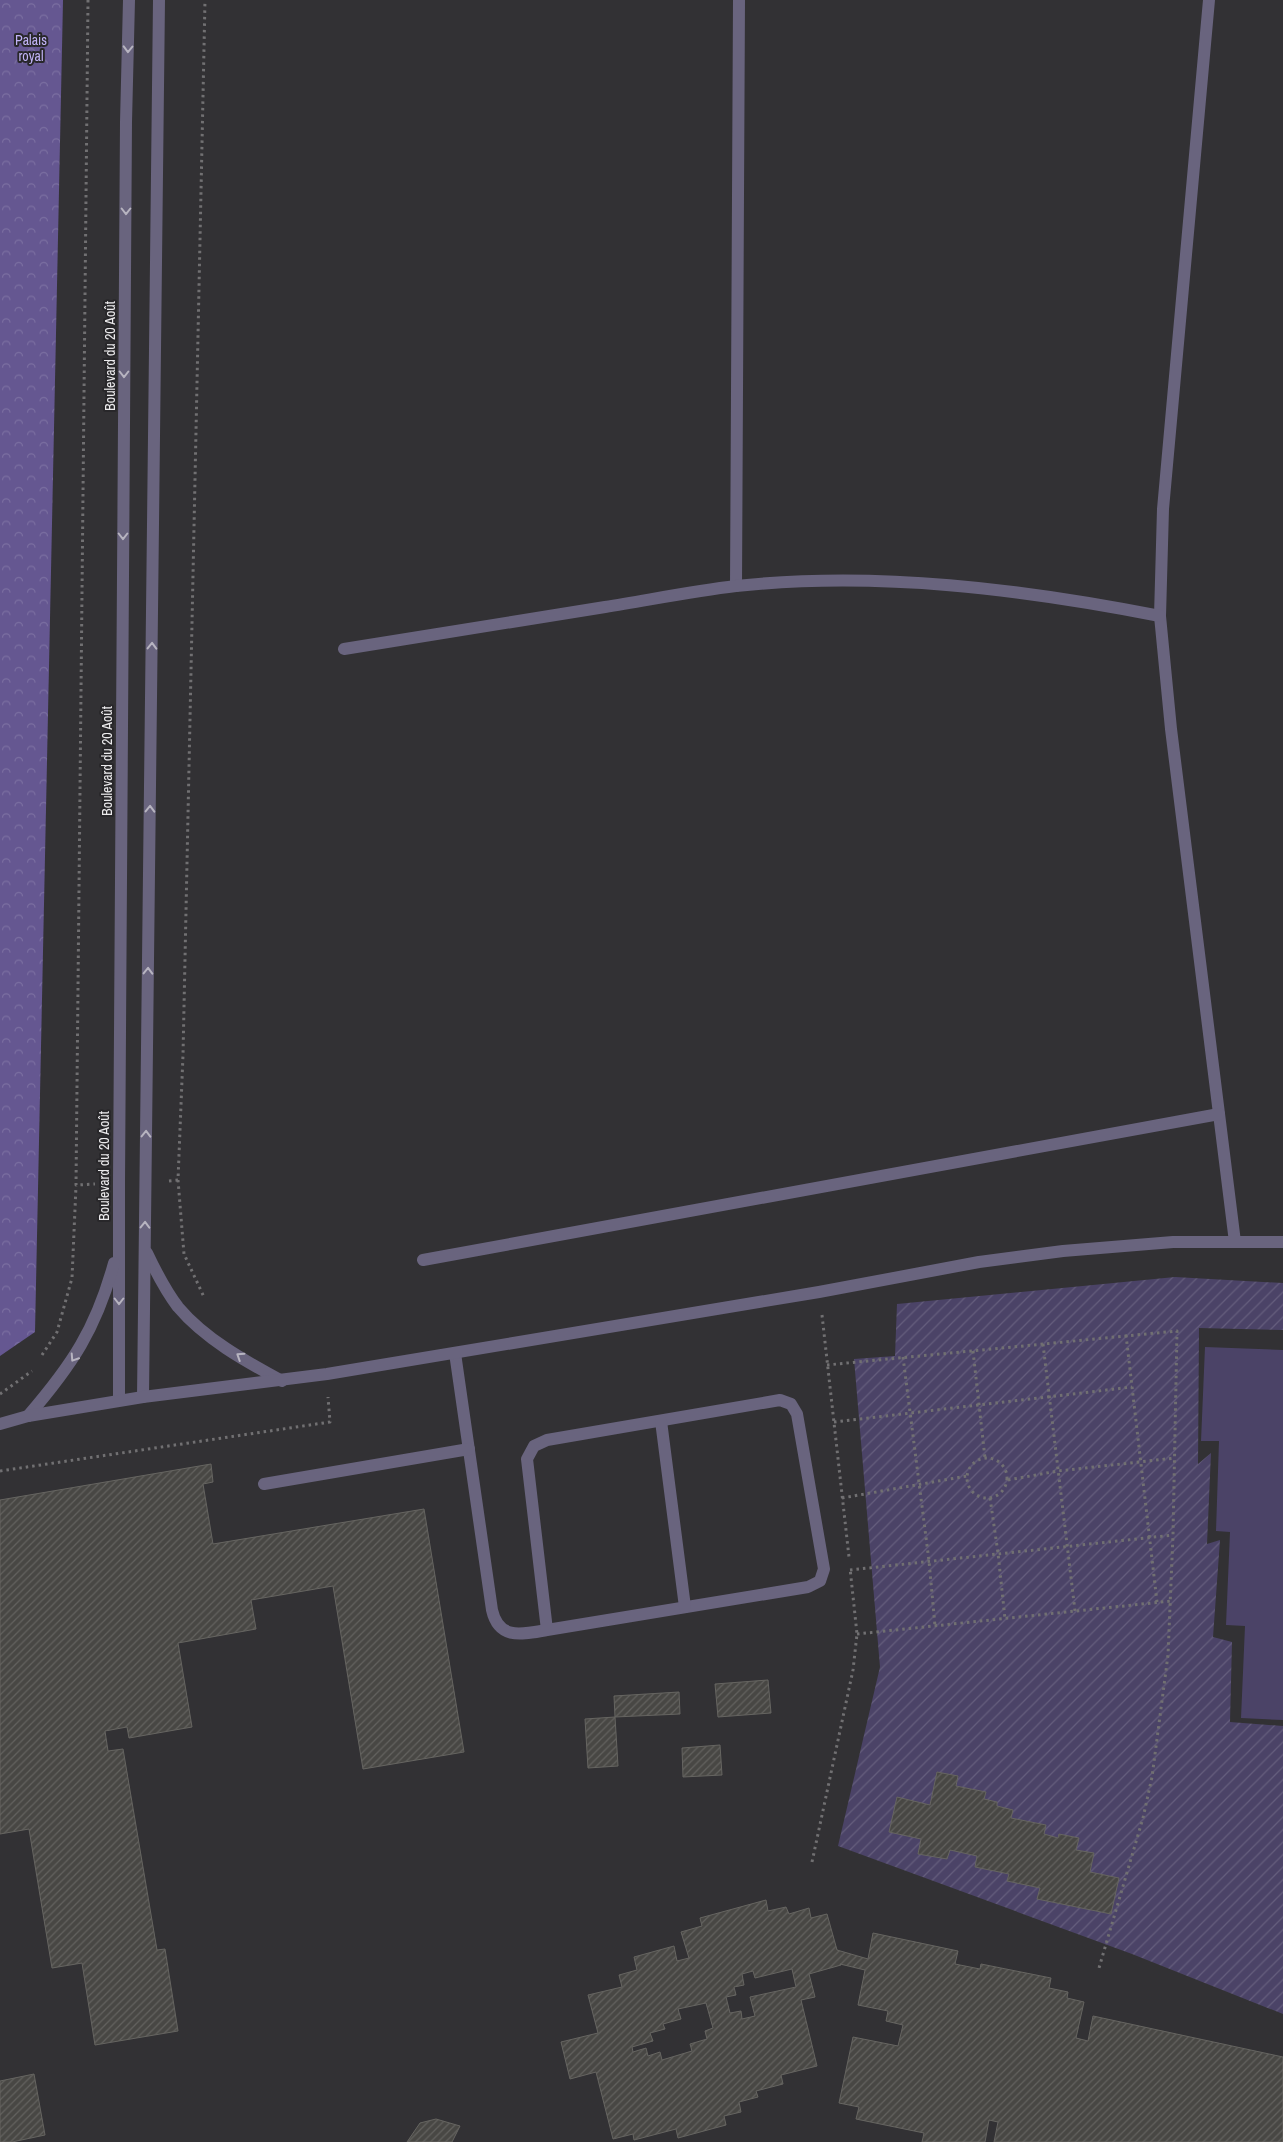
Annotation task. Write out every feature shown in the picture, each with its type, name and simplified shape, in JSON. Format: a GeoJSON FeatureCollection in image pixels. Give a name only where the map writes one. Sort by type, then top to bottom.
{"type":"FeatureCollection","features":[{"type":"Feature","properties":{"kind":"street","name":"Boulevard du 20 Août"},"geometry":{"type":"LineString","coordinates":[[119,1400],[118,1249],[126,142],[129,0]]}},
{"type":"Feature","properties":{"kind":"street"},"geometry":{"type":"LineString","coordinates":[[143,1397],[159,0]]}},
{"type":"Feature","properties":{"kind":"street"},"geometry":{"type":"LineString","coordinates":[[736,586],[739,0]]}},
{"type":"Feature","properties":{"kind":"street"},"geometry":{"type":"LineString","coordinates":[[1209,0],[1163,509],[1160,616],[1165,682],[1235,1242]]}},
{"type":"Feature","properties":{"kind":"street"},"geometry":{"type":"LineString","coordinates":[[344,649],[736,586],[878,582],[949,585],[1029,593],[1160,616]]}},
{"type":"Feature","properties":{"kind":"street"},"geometry":{"type":"LineString","coordinates":[[422,1260],[1219,1114]]}},
{"type":"Feature","properties":{"kind":"street"},"geometry":{"type":"LineString","coordinates":[[0,1424],[28,1416],[119,1400],[282,1381],[819,1292],[979,1262],[1081,1249],[1173,1242],[1283,1242]]}},
{"type":"Feature","properties":{"kind":"street"},"geometry":{"type":"LineString","coordinates":[[28,1416],[60,1380],[86,1339],[105,1295],[118,1249]]}},
{"type":"Feature","properties":{"kind":"street"},"geometry":{"type":"LineString","coordinates":[[145,1249],[159,1279],[179,1307],[197,1325],[246,1361],[282,1381]]}},
{"type":"Feature","properties":{"kind":"street"},"geometry":{"type":"LineString","coordinates":[[455,1353],[494,1619],[500,1627],[516,1635],[547,1630],[686,1607],[815,1586],[820,1581],[824,1569],[797,1414],[791,1404],[780,1400],[547,1440],[534,1446],[529,1452],[528,1467],[547,1630]]}},
{"type":"Feature","properties":{"kind":"street"},"geometry":{"type":"LineString","coordinates":[[661,1421],[686,1607]]}},
{"type":"Feature","properties":{"kind":"street"},"geometry":{"type":"LineString","coordinates":[[264,1484],[469,1449]]}},
{"type":"Feature","properties":{"kind":"path"},"geometry":{"type":"LineString","coordinates":[[38,1362],[57,1332],[72,1278],[76,1185],[88,0]]}},
{"type":"Feature","properties":{"kind":"path"},"geometry":{"type":"LineString","coordinates":[[146,1182],[178,1180],[183,1055],[205,0]]}},
{"type":"Feature","properties":{"kind":"path"},"geometry":{"type":"LineString","coordinates":[[76,1185],[119,1182]]}},
{"type":"Feature","properties":{"kind":"path"},"geometry":{"type":"LineString","coordinates":[[827,1365],[1177,1331],[1173,1534],[1168,1655],[1152,1777],[1143,1818],[1099,1968]]}},
{"type":"Feature","properties":{"kind":"path"},"geometry":{"type":"LineString","coordinates":[[1126,1335],[1158,1602]]}},
{"type":"Feature","properties":{"kind":"path"},"geometry":{"type":"LineString","coordinates":[[1043,1344],[1075,1611]]}},
{"type":"Feature","properties":{"kind":"path"},"geometry":{"type":"LineString","coordinates":[[973,1351],[985,1458]]}},
{"type":"Feature","properties":{"kind":"path"},"geometry":{"type":"LineString","coordinates":[[903,1357],[929,1561],[934,1626]]}},
{"type":"Feature","properties":{"kind":"path"},"geometry":{"type":"LineString","coordinates":[[0,1394],[33,1370]]}},
{"type":"Feature","properties":{"kind":"path"},"geometry":{"type":"LineString","coordinates":[[834,1422],[1132,1387]]}},
{"type":"Feature","properties":{"kind":"path"},"geometry":{"type":"LineString","coordinates":[[985,1458],[994,1459],[1002,1464],[1008,1480],[1004,1489],[998,1495],[990,1498],[981,1498],[973,1493],[968,1485],[967,1476],[970,1468],[976,1461],[985,1458]]}},
{"type":"Feature","properties":{"kind":"path"},"geometry":{"type":"LineString","coordinates":[[1008,1480],[1058,1471],[1175,1458]]}},
{"type":"Feature","properties":{"kind":"path"},"geometry":{"type":"LineString","coordinates":[[842,1498],[967,1476]]}},
{"type":"Feature","properties":{"kind":"path"},"geometry":{"type":"LineString","coordinates":[[990,1498],[1005,1619]]}},
{"type":"Feature","properties":{"kind":"path"},"geometry":{"type":"LineString","coordinates":[[850,1570],[1173,1534]]}},
{"type":"Feature","properties":{"kind":"path"},"geometry":{"type":"LineString","coordinates":[[857,1634],[1171,1601]]}},
{"type":"Feature","properties":{"kind":"shaded area"},"geometry":{"type":"Polygon","coordinates":[[[1175,1277],[1283,1283],[1283,1330],[1199,1328],[1198,1464],[1211,1453],[1207,1544],[1220,1540],[1213,1637],[1232,1642],[1230,1722],[1283,1726],[1283,2014],[1132,1954],[838,1846],[880,1667],[854,1359],[895,1356],[897,1304],[1175,1277]]]}},
{"type":"Feature","properties":{"kind":"shaded area"},"geometry":{"type":"Polygon","coordinates":[[[1205,1347],[1283,1350],[1283,1720],[1241,1718],[1245,1626],[1226,1625],[1230,1532],[1216,1531],[1219,1441],[1201,1441],[1205,1347]]]}},
{"type":"Feature","properties":{"kind":"green space","name":"Palais royal"},"geometry":{"type":"Polygon","coordinates":[[[0,0],[63,0],[35,1332],[0,1356],[0,0]]]}},
{"type":"Feature","properties":{"kind":"building"},"geometry":{"type":"Polygon","coordinates":[[[211,1464],[213,1482],[203,1484],[213,1544],[424,1509],[464,1752],[363,1769],[333,1586],[251,1600],[256,1629],[178,1643],[192,1727],[129,1738],[127,1727],[105,1731],[108,1751],[123,1749],[157,1950],[165,1949],[178,2031],[95,2045],[82,1963],[52,1968],[29,1829],[0,1834],[0,1500],[211,1464]]]}},
{"type":"Feature","properties":{"kind":"building"},"geometry":{"type":"Polygon","coordinates":[[[768,1680],[771,1713],[718,1717],[715,1684],[768,1680]]]}},
{"type":"Feature","properties":{"kind":"building"},"geometry":{"type":"Polygon","coordinates":[[[679,1692],[680,1714],[615,1717],[614,1696],[679,1692]]]}},
{"type":"Feature","properties":{"kind":"building"},"geometry":{"type":"Polygon","coordinates":[[[615,1717],[618,1766],[588,1768],[585,1719],[615,1717]]]}},
{"type":"Feature","properties":{"kind":"building"},"geometry":{"type":"Polygon","coordinates":[[[720,1745],[722,1775],[683,1777],[682,1748],[720,1745]]]}},
{"type":"Feature","properties":{"kind":"building"},"geometry":{"type":"Polygon","coordinates":[[[937,1772],[958,1776],[956,1786],[986,1792],[984,1799],[997,1802],[997,1806],[1013,1810],[1011,1818],[1046,1825],[1044,1834],[1058,1838],[1059,1834],[1079,1838],[1076,1850],[1094,1853],[1090,1872],[1119,1878],[1111,1914],[1037,1899],[1040,1888],[1007,1881],[1009,1874],[975,1867],[977,1856],[950,1850],[947,1859],[918,1854],[921,1839],[889,1832],[897,1797],[930,1805],[937,1772]]]}},
{"type":"Feature","properties":{"kind":"building"},"geometry":{"type":"Polygon","coordinates":[[[766,1900],[768,1911],[786,1907],[789,1914],[809,1908],[811,1918],[827,1914],[837,1950],[868,1959],[873,1933],[958,1951],[955,1964],[980,1969],[981,1964],[1051,1978],[1049,1988],[1068,1992],[1067,1998],[1084,2002],[1076,2038],[1088,2041],[1093,2016],[1283,2057],[1283,2142],[994,2142],[998,2122],[989,2120],[985,2142],[922,2142],[924,2133],[856,2119],[859,2107],[839,2103],[853,2037],[898,2046],[903,2025],[886,2021],[888,2011],[858,2005],[865,1970],[840,1964],[809,1974],[815,1997],[801,2000],[817,2066],[781,2075],[783,2084],[756,2091],[758,2097],[739,2102],[741,2112],[724,2116],[726,2125],[678,2138],[676,2129],[634,2140],[633,2134],[613,2139],[596,2072],[570,2079],[561,2042],[598,2033],[588,1995],[622,1987],[619,1975],[637,1970],[634,1957],[674,1946],[677,1961],[689,1958],[681,1932],[702,1926],[700,1918],[766,1900]],[[792,1969],[755,1978],[753,1971],[742,1974],[744,1985],[734,1987],[736,1995],[726,1997],[730,2013],[741,2011],[742,2019],[755,2016],[750,1997],[796,1987],[792,1969]],[[706,2003],[678,2009],[681,2019],[663,2024],[665,2029],[650,2033],[653,2041],[632,2047],[633,2052],[646,2048],[648,2056],[660,2052],[662,2060],[692,2051],[690,2044],[707,2039],[705,2031],[713,2028],[706,2003]]]}},
{"type":"Feature","properties":{"kind":"building"},"geometry":{"type":"Polygon","coordinates":[[[34,2074],[45,2135],[12,2142],[0,2142],[0,2081],[34,2074]]]}},
{"type":"Feature","properties":{"kind":"building"},"geometry":{"type":"Polygon","coordinates":[[[436,2119],[460,2126],[452,2142],[407,2142],[420,2123],[436,2119]]]}}]}
